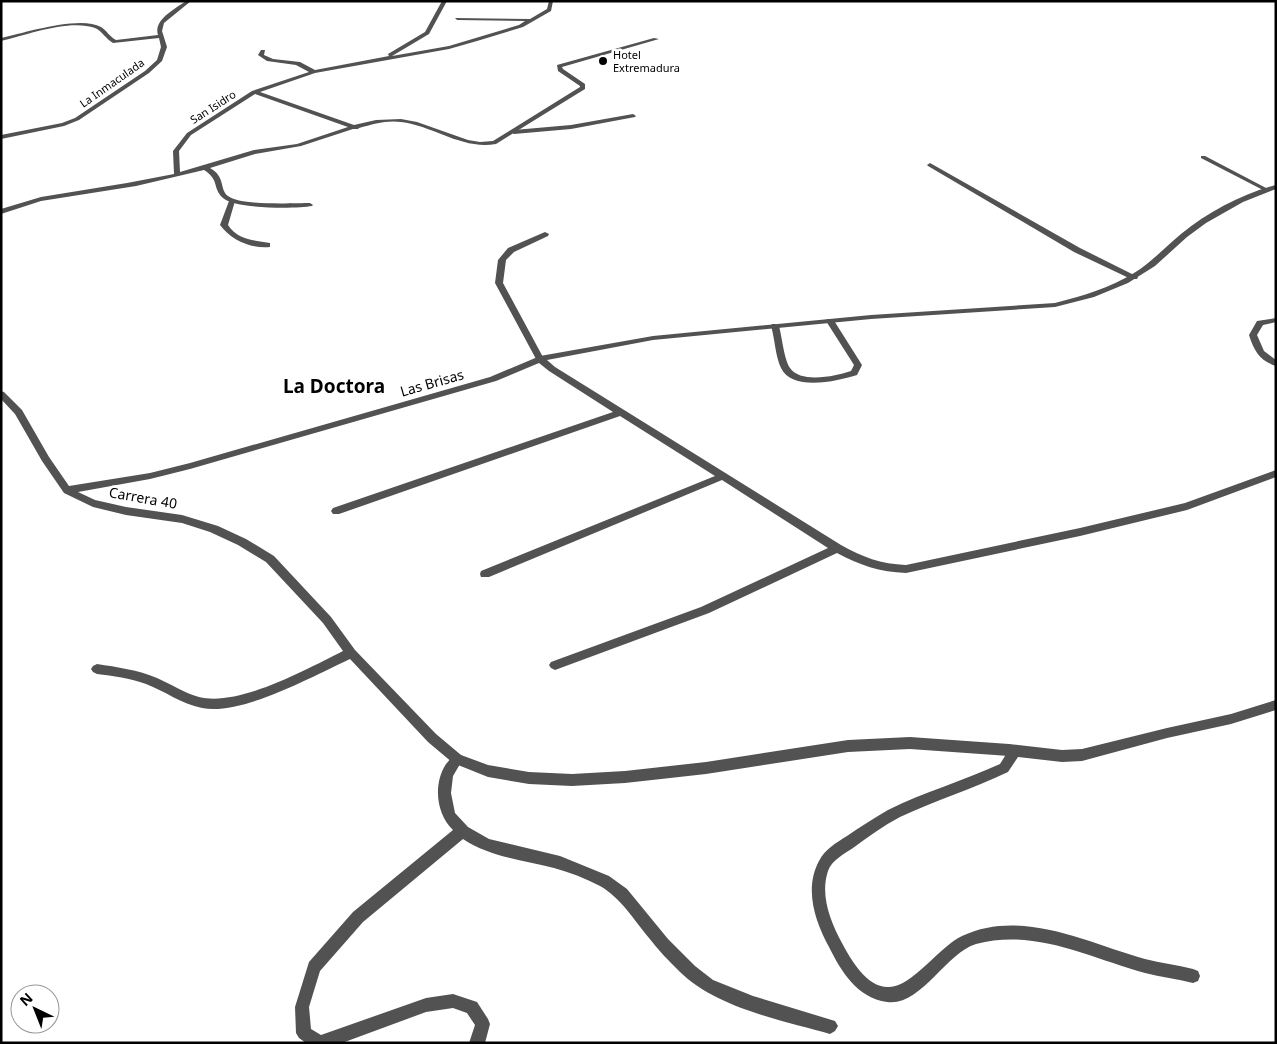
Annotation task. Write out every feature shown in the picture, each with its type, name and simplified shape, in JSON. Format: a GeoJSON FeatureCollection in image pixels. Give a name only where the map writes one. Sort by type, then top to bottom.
{"type":"FeatureCollection","features":[{"type":"Feature","properties":{"kind":"street","name":"La Inmaculada"},"geometry":{"type":"LineString","coordinates":[[1,138],[64,124],[77,119],[147,72],[158,61],[164,48],[159,31],[162,22],[189,1]]}},
{"type":"Feature","properties":{"kind":"street","name":"San Isidro"},"geometry":{"type":"LineString","coordinates":[[377,61],[427,33],[445,1]]}},
{"type":"Feature","properties":{"kind":"street","name":"San Isidro"},"geometry":{"type":"LineString","coordinates":[[177,174],[176,151],[189,134],[254,92],[314,72],[475,40],[521,26],[549,10],[551,1]]}},
{"type":"Feature","properties":{"kind":"street"},"geometry":{"type":"LineString","coordinates":[[457,19],[532,20]]}},
{"type":"Feature","properties":{"kind":"street"},"geometry":{"type":"LineString","coordinates":[[1,40],[74,26],[96,26],[102,29],[115,42],[161,36]]}},
{"type":"Feature","properties":{"kind":"street"},"geometry":{"type":"LineString","coordinates":[[1,212],[41,199],[146,182],[205,168],[255,152],[300,145],[381,121],[397,120],[470,143],[481,145],[494,143],[583,88],[583,85],[560,70],[560,66],[656,38]]}},
{"type":"Feature","properties":{"kind":"street"},"geometry":{"type":"LineString","coordinates":[[263,51],[261,55],[271,61],[296,63],[314,72]]}},
{"type":"Feature","properties":{"kind":"street"},"geometry":{"type":"LineString","coordinates":[[254,92],[356,128]]}},
{"type":"Feature","properties":{"kind":"street"},"geometry":{"type":"LineString","coordinates":[[514,132],[570,127],[633,116]]}},
{"type":"Feature","properties":{"kind":"street"},"geometry":{"type":"LineString","coordinates":[[1203,157],[1265,189]]}},
{"type":"Feature","properties":{"kind":"street"},"geometry":{"type":"LineString","coordinates":[[930,165],[1077,250],[1134,277]]}},
{"type":"Feature","properties":{"kind":"street"},"geometry":{"type":"LineString","coordinates":[[205,168],[214,172],[226,198],[232,201],[258,204],[310,205]]}},
{"type":"Feature","properties":{"kind":"street","name":"Las Brisas"},"geometry":{"type":"LineString","coordinates":[[67,491],[150,476],[200,463],[493,379],[540,359],[653,338],[688,334],[830,321],[1055,305],[1110,289],[1134,277],[1149,267],[1196,226],[1265,189],[1276,187]]}},
{"type":"Feature","properties":{"kind":"street"},"geometry":{"type":"LineString","coordinates":[[232,201],[224,225],[229,233],[238,240],[267,245]]}},
{"type":"Feature","properties":{"kind":"street"},"geometry":{"type":"LineString","coordinates":[[545,234],[511,250],[502,260],[499,283],[540,359],[552,370],[837,548],[867,564],[887,569],[906,569],[1080,532],[1187,506],[1276,474]]}},
{"type":"Feature","properties":{"kind":"street"},"geometry":{"type":"LineString","coordinates":[[1276,320],[1260,323],[1252,336],[1256,348],[1262,357],[1276,364]]}},
{"type":"Feature","properties":{"kind":"street"},"geometry":{"type":"LineString","coordinates":[[775,326],[786,368],[797,377],[810,380],[841,378],[854,374],[858,365],[830,321]]}},
{"type":"Feature","properties":{"kind":"street"},"geometry":{"type":"LineString","coordinates":[[1,394],[19,412],[45,459],[67,491]]}},
{"type":"Feature","properties":{"kind":"street"},"geometry":{"type":"LineString","coordinates":[[336,511],[621,412]]}},
{"type":"Feature","properties":{"kind":"street"},"geometry":{"type":"LineString","coordinates":[[485,574],[724,476]]}},
{"type":"Feature","properties":{"kind":"street","name":"Carrera 40"},"geometry":{"type":"LineString","coordinates":[[67,491],[93,503],[126,512],[182,519],[214,529],[242,542],[270,559],[327,620],[351,653],[432,738],[457,759],[488,771],[529,778],[572,780],[625,777],[706,768],[848,746],[910,743],[1009,750],[1040,755],[1082,755],[1167,733],[1231,720],[1276,705]]}},
{"type":"Feature","properties":{"kind":"street"},"geometry":{"type":"LineString","coordinates":[[555,665],[705,610],[837,548]]}},
{"type":"Feature","properties":{"kind":"street"},"geometry":{"type":"LineString","coordinates":[[97,669],[126,673],[151,681],[182,696],[210,705],[234,701],[269,690],[351,653]]}},
{"type":"Feature","properties":{"kind":"street"},"geometry":{"type":"LineString","coordinates":[[1009,750],[1012,757],[1004,768],[895,813],[831,855],[823,868],[819,886],[819,906],[832,939],[846,964],[861,982],[874,992],[890,995],[902,992],[925,975],[956,946],[982,936],[997,933],[1025,932],[1061,938],[1146,966],[1193,976]]}},
{"type":"Feature","properties":{"kind":"street"},"geometry":{"type":"LineString","coordinates":[[457,759],[447,776],[444,797],[452,820],[463,831],[476,840],[497,848],[556,861],[605,882],[634,905],[660,942],[707,984],[743,1000],[830,1026]]}},
{"type":"Feature","properties":{"kind":"street"},"geometry":{"type":"LineString","coordinates":[[463,831],[358,917],[314,967],[302,1007],[304,1033],[320,1043],[426,1005],[453,1001],[472,1007],[483,1024],[477,1043]]}},
{"type":"Feature","properties":{"kind":"place","name":"Hotel Extremadura"},"geometry":{"type":"Point","coordinates":[603,61]}},
{"type":"Feature","properties":{"kind":"district","name":"La Doctora"},"geometry":{"type":"Point","coordinates":[334,386]}}]}
